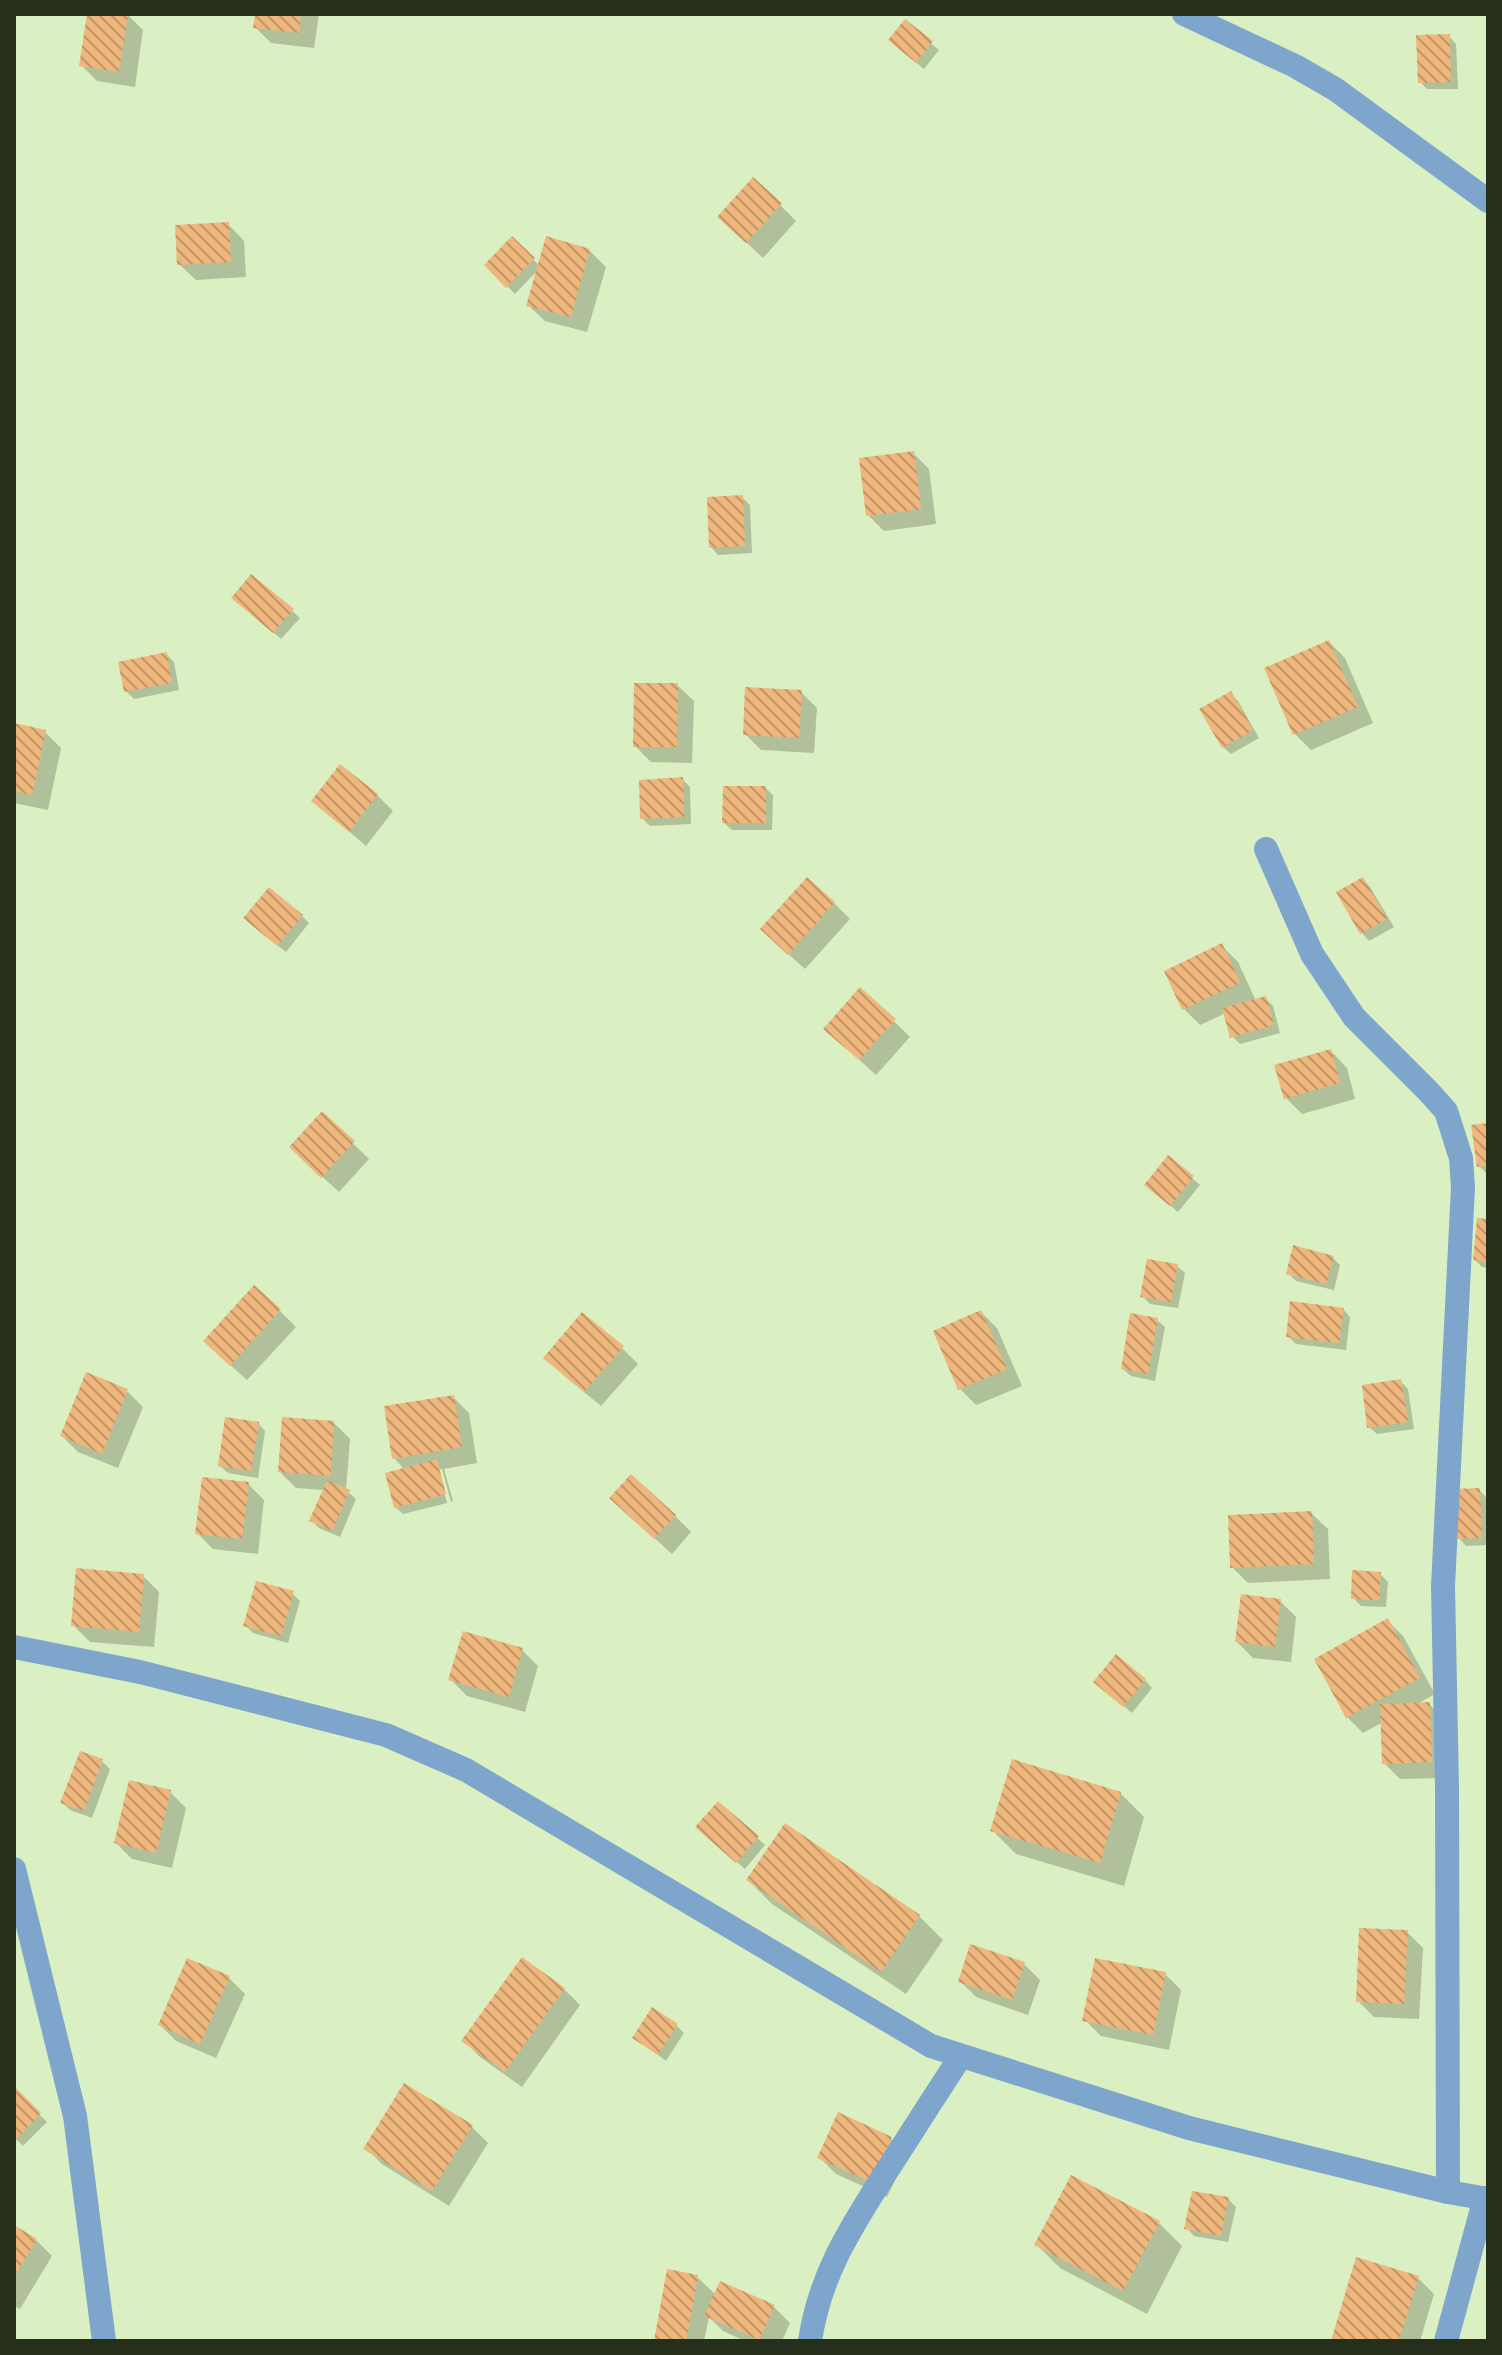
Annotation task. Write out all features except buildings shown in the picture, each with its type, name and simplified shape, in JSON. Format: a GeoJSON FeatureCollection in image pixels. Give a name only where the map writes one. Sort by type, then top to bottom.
{"type":"FeatureCollection","features":[{"type":"Feature","properties":{"kind":"street"},"geometry":{"type":"LineString","coordinates":[[1184,14],[1295,66],[1335,89],[1488,201]]}},
{"type":"Feature","properties":{"kind":"street"},"geometry":{"type":"LineString","coordinates":[[1266,849],[1312,954],[1354,1017],[1446,1111],[1461,1158],[1463,1187],[1443,1586],[1448,2192]]}},
{"type":"Feature","properties":{"kind":"street"},"geometry":{"type":"LineString","coordinates":[[14,1647],[140,1672],[386,1735],[466,1770],[931,2046],[1189,2128],[1487,2199],[1446,2341]]}},
{"type":"Feature","properties":{"kind":"street"},"geometry":{"type":"LineString","coordinates":[[14,1869],[75,2116],[104,2341]]}},
{"type":"Feature","properties":{"kind":"street"},"geometry":{"type":"LineString","coordinates":[[810,2341],[814,2314],[827,2273],[846,2235],[961,2056]]}}]}
